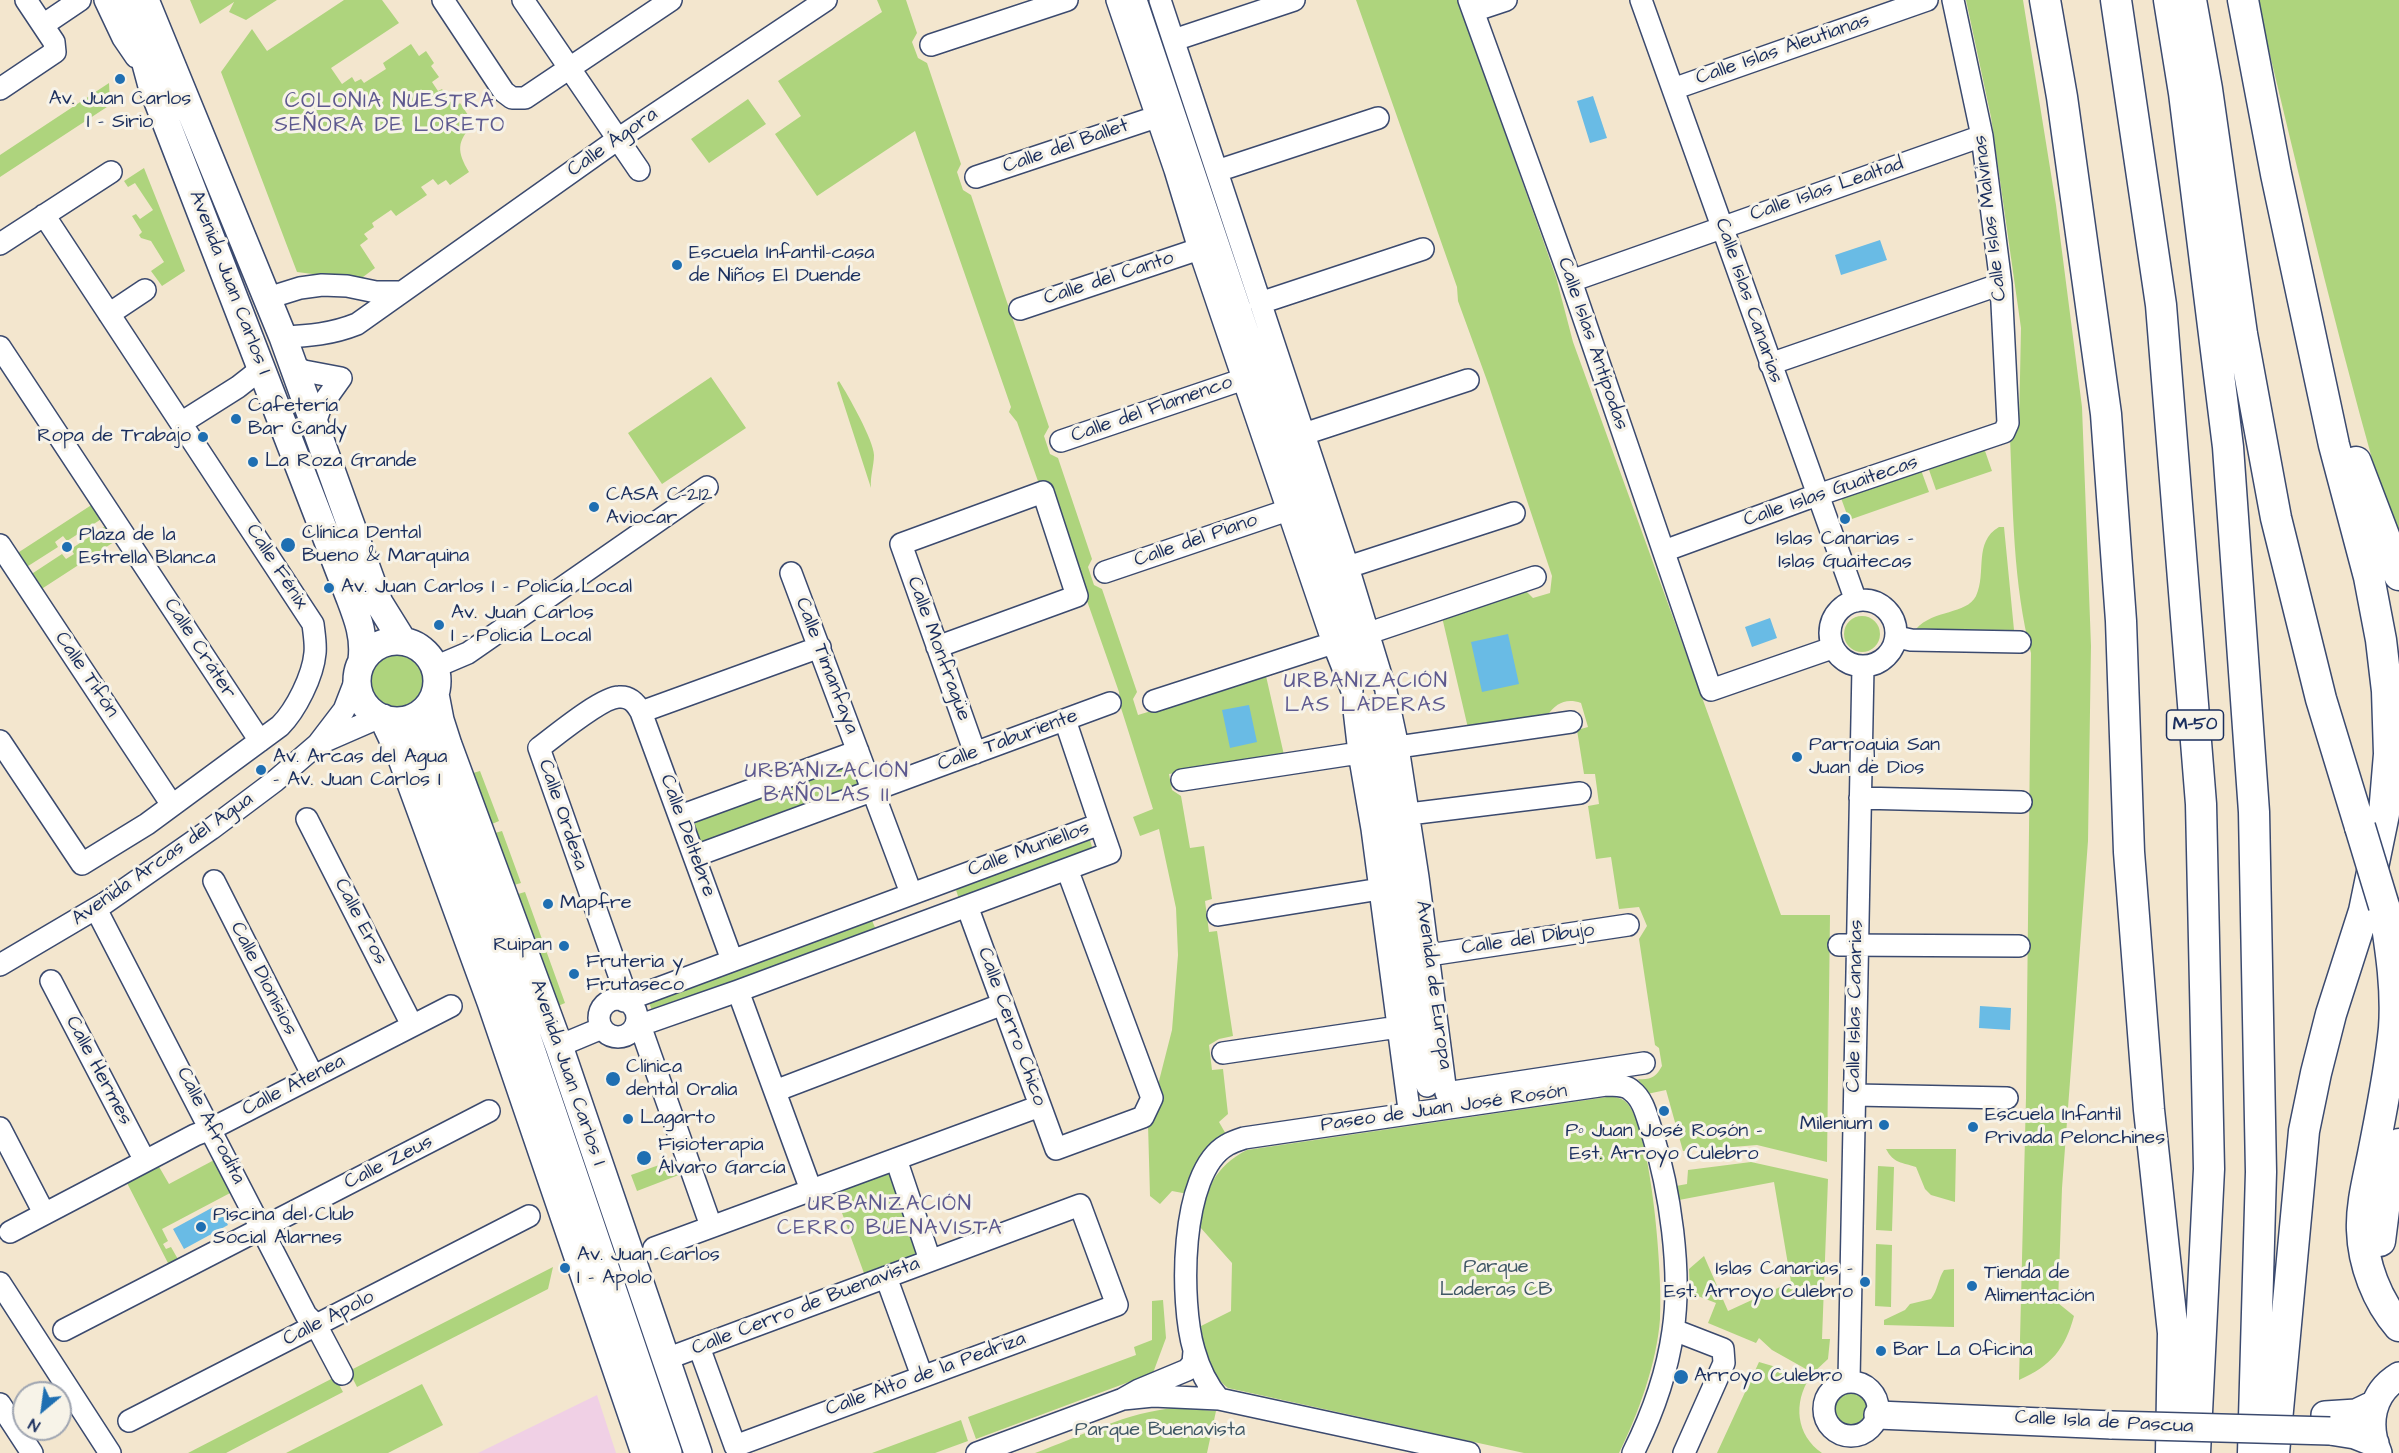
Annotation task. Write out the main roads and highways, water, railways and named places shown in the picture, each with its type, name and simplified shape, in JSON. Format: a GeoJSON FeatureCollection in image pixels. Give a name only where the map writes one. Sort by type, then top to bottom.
{"type":"FeatureCollection","features":[{"type":"Feature","properties":{"kind":"highway"},"geometry":{"type":"LineString","coordinates":[[2045,0],[2062,98],[2106,414],[2121,621],[2129,852],[2149,1110],[2173,1333],[2171,1453]]}},
{"type":"Feature","properties":{"kind":"highway","name":"M-50"},"geometry":{"type":"LineString","coordinates":[[2116,0],[2161,305],[2201,804],[2209,1169],[2194,1453]]}},
{"type":"Feature","properties":{"kind":"highway","name":"M-50"},"geometry":{"type":"LineString","coordinates":[[2169,0],[2184,93],[2228,447],[2254,812],[2261,1172],[2253,1453]]}},
{"type":"Feature","properties":{"kind":"highway"},"geometry":{"type":"LineString","coordinates":[[2191,0],[2207,89],[2241,334],[2276,518],[2321,699],[2384,906],[2394,976],[2394,1028],[2364,1198],[2362,1231],[2367,1266],[2386,1311],[2399,1326]]}},
{"type":"Feature","properties":{"kind":"highway"},"geometry":{"type":"LineString","coordinates":[[2243,0],[2276,174],[2334,445],[2371,587],[2387,691],[2389,754],[2384,814],[2364,911],[2329,1024],[2304,1131],[2274,1453]]}},
{"type":"Feature","properties":{"kind":"highway"},"geometry":{"type":"LineString","coordinates":[[2301,285],[2348,439],[2399,575]]}},
{"type":"Feature","properties":{"kind":"highway"},"geometry":{"type":"LineString","coordinates":[[2399,1144],[2385,1202],[2380,1235],[2380,1264],[2399,1319]]}},
{"type":"Feature","properties":{"kind":"main road","name":"Avenida Juan Carlos I"},"geometry":{"type":"LineString","coordinates":[[122,0],[142,49],[149,77],[362,631],[364,646],[359,669]]}},
{"type":"Feature","properties":{"kind":"main road","name":"Avenida Juan Carlos I"},"geometry":{"type":"LineString","coordinates":[[146,0],[268,298],[380,603],[402,640]]}},
{"type":"Feature","properties":{"kind":"main road"},"geometry":{"type":"LineString","coordinates":[[402,640],[423,650],[435,680],[424,710],[412,718],[398,721],[382,718],[364,705],[358,693],[359,669],[370,651],[382,643],[402,640]]}},
{"type":"Feature","properties":{"kind":"main road","name":"Avenida Juan Carlos I"},"geometry":{"type":"LineString","coordinates":[[435,680],[440,720],[559,1046],[698,1453]]}},
{"type":"Feature","properties":{"kind":"main road"},"geometry":{"type":"LineString","coordinates":[[382,718],[401,756],[491,1002],[645,1453]]}},
{"type":"Feature","properties":{"kind":"main road","name":"Avenida Juan Carlos I"},"geometry":{"type":"LineString","coordinates":[[412,718],[513,996],[668,1453]]}},
{"type":"Feature","properties":{"kind":"main road"},"geometry":{"type":"LineString","coordinates":[[2377,1448],[2371,1425],[2375,1404],[2391,1381],[2399,1376]]}},
{"type":"Feature","properties":{"kind":"main road"},"geometry":{"type":"LineString","coordinates":[[2328,1423],[2375,1404]]}},
{"type":"Feature","properties":{"kind":"main road","name":"Calle Isla de Pascua"},"geometry":{"type":"LineString","coordinates":[[1878,1410],[2328,1423]]}},
{"type":"Feature","properties":{"kind":"main road"},"geometry":{"type":"LineString","coordinates":[[2328,1423],[2377,1448]]}},
{"type":"Feature","properties":{"kind":"water"},"geometry":{"type":"Polygon","coordinates":[[[1593,96],[1607,138],[1590,143],[1577,101],[1593,96]]]}},
{"type":"Feature","properties":{"kind":"water"},"geometry":{"type":"Polygon","coordinates":[[[1880,240],[1887,260],[1841,275],[1835,255],[1880,240]]]}},
{"type":"Feature","properties":{"kind":"water"},"geometry":{"type":"Polygon","coordinates":[[[1770,618],[1777,638],[1752,647],[1745,627],[1770,618]]]}},
{"type":"Feature","properties":{"kind":"water"},"geometry":{"type":"Polygon","coordinates":[[[1508,634],[1519,684],[1482,692],[1471,642],[1508,634]]]}},
{"type":"Feature","properties":{"kind":"water"},"geometry":{"type":"Polygon","coordinates":[[[1249,705],[1257,742],[1230,748],[1222,710],[1249,705]]]}},
{"type":"Feature","properties":{"kind":"water"},"geometry":{"type":"Polygon","coordinates":[[[1980,1006],[2011,1008],[2010,1030],[1979,1028],[1980,1006]]]}},
{"type":"Feature","properties":{"kind":"water","name":"Piscina del Club Social Alarnes"},"geometry":{"type":"Polygon","coordinates":[[[217,1205],[228,1225],[184,1249],[173,1229],[217,1205]]]}},
{"type":"Feature","properties":{"kind":"place","name":"Av. Juan Carlos I - Sirio"},"geometry":{"type":"Point","coordinates":[120,79]}},
{"type":"Feature","properties":{"kind":"place","name":"Escuela Infantil-casa de Niños El Duende"},"geometry":{"type":"Point","coordinates":[677,265]}},
{"type":"Feature","properties":{"kind":"place","name":"Cafetería Bar Candy"},"geometry":{"type":"Point","coordinates":[236,419]}},
{"type":"Feature","properties":{"kind":"place","name":"Ropa de Trabajo"},"geometry":{"type":"Point","coordinates":[203,437]}},
{"type":"Feature","properties":{"kind":"place","name":"La Roza Grande"},"geometry":{"type":"Point","coordinates":[253,462]}},
{"type":"Feature","properties":{"kind":"place","name":"CASA C-212 Aviocar"},"geometry":{"type":"Point","coordinates":[594,507]}},
{"type":"Feature","properties":{"kind":"place","name":"Islas Canarias - Islas Guaitecas"},"geometry":{"type":"Point","coordinates":[1845,519]}},
{"type":"Feature","properties":{"kind":"place","name":"Clínica Dental Bueno & Marquina"},"geometry":{"type":"Point","coordinates":[288,545]}},
{"type":"Feature","properties":{"kind":"place","name":"Plaza de la Estrella Blanca"},"geometry":{"type":"Point","coordinates":[67,547]}},
{"type":"Feature","properties":{"kind":"place","name":"Av. Juan Carlos I - Policía Local"},"geometry":{"type":"Point","coordinates":[329,588]}},
{"type":"Feature","properties":{"kind":"place","name":"Av. Juan Carlos I - Policia Local"},"geometry":{"type":"Point","coordinates":[439,625]}},
{"type":"Feature","properties":{"kind":"place","name":"Parroquia San Juan de Dios"},"geometry":{"type":"Point","coordinates":[1797,757]}},
{"type":"Feature","properties":{"kind":"place","name":"Av. Arcas del Agua - Av. Juan Carlos I"},"geometry":{"type":"Point","coordinates":[261,770]}},
{"type":"Feature","properties":{"kind":"place","name":"Mapfre"},"geometry":{"type":"Point","coordinates":[548,904]}},
{"type":"Feature","properties":{"kind":"place","name":"Ruipan"},"geometry":{"type":"Point","coordinates":[564,946]}},
{"type":"Feature","properties":{"kind":"place","name":"Fruteria y Frutaseco"},"geometry":{"type":"Point","coordinates":[574,974]}},
{"type":"Feature","properties":{"kind":"place","name":"Clínica dental Oralia"},"geometry":{"type":"Point","coordinates":[613,1079]}},
{"type":"Feature","properties":{"kind":"place","name":"Pº Juan José Rosón - Est. Arroyo Culebro"},"geometry":{"type":"Point","coordinates":[1664,1111]}},
{"type":"Feature","properties":{"kind":"place","name":"Lagarto"},"geometry":{"type":"Point","coordinates":[628,1119]}},
{"type":"Feature","properties":{"kind":"place","name":"Milenium"},"geometry":{"type":"Point","coordinates":[1884,1125]}},
{"type":"Feature","properties":{"kind":"place","name":"Escuela Infantil Privada Pelonchines"},"geometry":{"type":"Point","coordinates":[1973,1127]}},
{"type":"Feature","properties":{"kind":"place","name":"Fisioterapia Álvaro García"},"geometry":{"type":"Point","coordinates":[644,1158]}},
{"type":"Feature","properties":{"kind":"place","name":"Piscina del Club Social Alarnes"},"geometry":{"type":"Point","coordinates":[201,1227]}},
{"type":"Feature","properties":{"kind":"place","name":"Av. Juan Carlos I - Apolo"},"geometry":{"type":"Point","coordinates":[565,1268]}},
{"type":"Feature","properties":{"kind":"place","name":"Islas Canarias - Est. Arroyo Culebro"},"geometry":{"type":"Point","coordinates":[1865,1282]}},
{"type":"Feature","properties":{"kind":"place","name":"Tienda de Alimentación"},"geometry":{"type":"Point","coordinates":[1972,1286]}},
{"type":"Feature","properties":{"kind":"place","name":"Bar La Oficina"},"geometry":{"type":"Point","coordinates":[1881,1351]}},
{"type":"Feature","properties":{"kind":"place","name":"Arroyo Culebro"},"geometry":{"type":"Point","coordinates":[1681,1377]}},
{"type":"Feature","properties":{"kind":"district","name":"COLONIA NUESTRA SEÑORA DE LORETO"},"geometry":{"type":"Point","coordinates":[390,115]}},
{"type":"Feature","properties":{"kind":"district","name":"URBANIZACIÓN LAS LADERAS"},"geometry":{"type":"Point","coordinates":[1366,695]}},
{"type":"Feature","properties":{"kind":"district","name":"URBANIZACIÓN BAÑOLAS II"},"geometry":{"type":"Point","coordinates":[827,785]}},
{"type":"Feature","properties":{"kind":"district","name":"URBANIZACIÓN CERRO BUENAVISTA"},"geometry":{"type":"Point","coordinates":[890,1218]}},
{"type":"Feature","properties":{"kind":"park label","name":"Parque Laderas CB"},"geometry":{"type":"Point","coordinates":[1496,1280]}},
{"type":"Feature","properties":{"kind":"park label","name":"Parque Buenavista"},"geometry":{"type":"Point","coordinates":[1160,1431]}}]}
